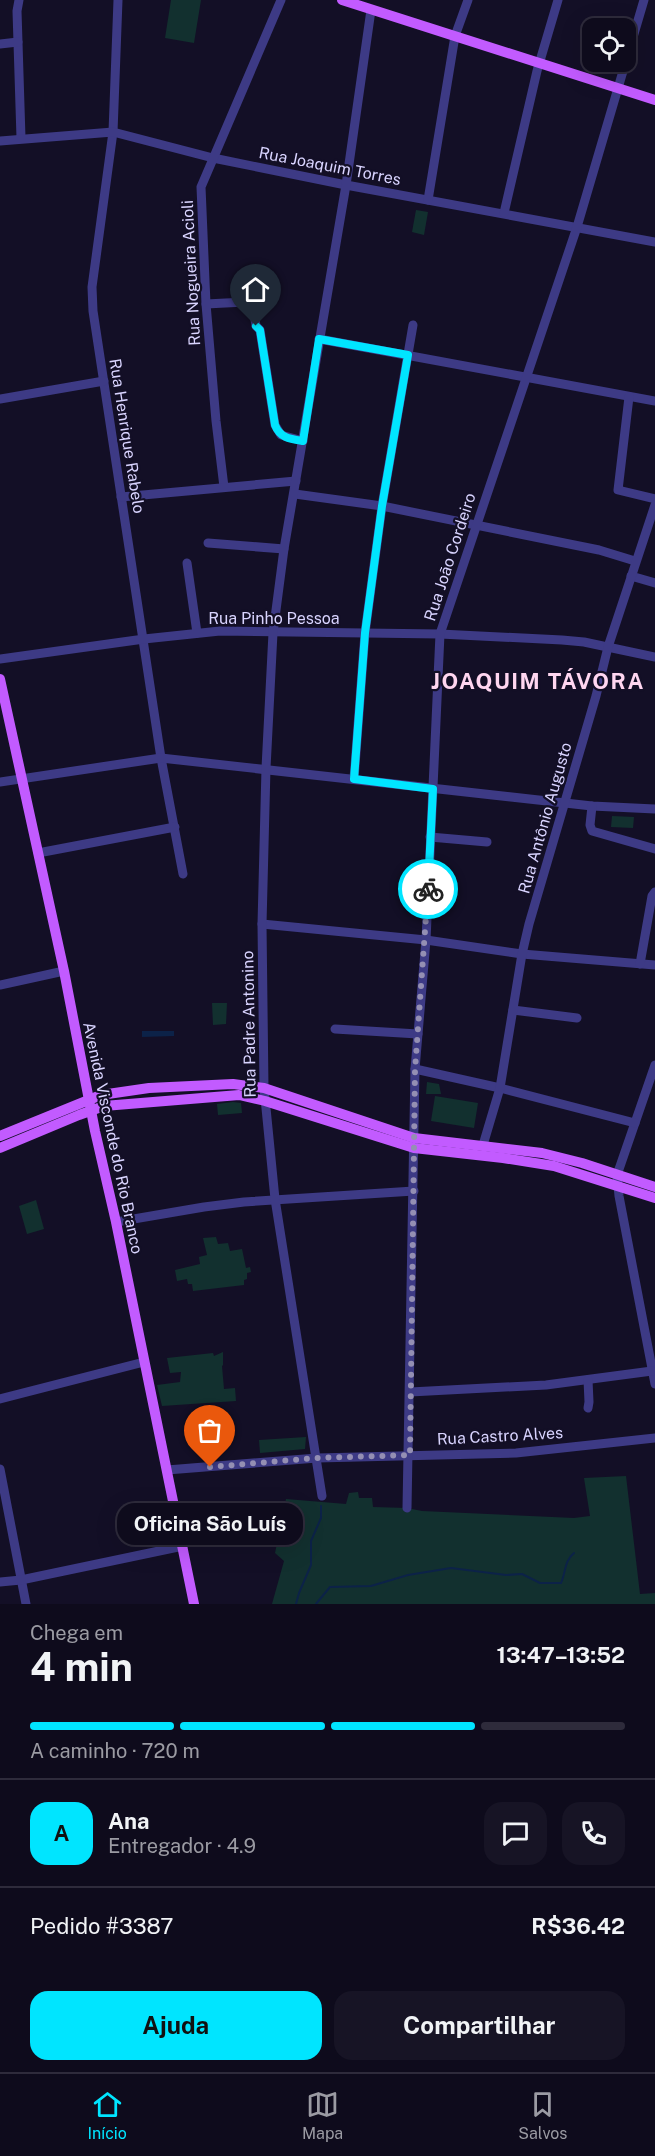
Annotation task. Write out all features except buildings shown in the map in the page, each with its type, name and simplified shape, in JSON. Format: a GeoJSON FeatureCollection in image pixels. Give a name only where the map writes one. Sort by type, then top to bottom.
{"type":"FeatureCollection","features":[{"type":"Feature","properties":{"kind":"main road"},"geometry":{"type":"LineString","coordinates":[[342,0],[655,100]]}},
{"type":"Feature","properties":{"kind":"main road","name":"Avenida Visconde do Rio Branco"},"geometry":{"type":"LineString","coordinates":[[0,679],[64,971],[194,1604]]}},
{"type":"Feature","properties":{"kind":"main road"},"geometry":{"type":"LineString","coordinates":[[0,1148],[90,1105],[102,1095],[148,1088],[233,1084],[264,1088],[414,1143],[483,1145],[541,1158],[617,1180],[655,1187]]}},
{"type":"Feature","properties":{"kind":"main road"},"geometry":{"type":"LineString","coordinates":[[0,1136],[90,1105],[104,1106],[239,1095],[414,1143],[541,1158]]}},
{"type":"Feature","properties":{"kind":"main road"},"geometry":{"type":"LineString","coordinates":[[617,1180],[655,1198]]}},
{"type":"Feature","properties":{"kind":"street"},"geometry":{"type":"LineString","coordinates":[[19,0],[17,11],[21,138]]}},
{"type":"Feature","properties":{"kind":"street","name":"Rua Henrique Rabelo"},"geometry":{"type":"LineString","coordinates":[[118,0],[113,132],[92,288],[93,311],[161,758],[183,874]]}},
{"type":"Feature","properties":{"kind":"street","name":"Rua Nogueira Acioli"},"geometry":{"type":"LineString","coordinates":[[224,487],[206,304],[201,187],[281,0]]}},
{"type":"Feature","properties":{"kind":"street"},"geometry":{"type":"LineString","coordinates":[[428,200],[455,36],[468,0]]}},
{"type":"Feature","properties":{"kind":"street"},"geometry":{"type":"LineString","coordinates":[[504,213],[539,63],[558,0]]}},
{"type":"Feature","properties":{"kind":"street","name":"Rua João Cordeiro"},"geometry":{"type":"LineString","coordinates":[[407,1508],[410,1455],[415,1070],[426,940],[440,634],[577,227],[644,0]]}},
{"type":"Feature","properties":{"kind":"street","name":"Rua Padre Antonino"},"geometry":{"type":"LineString","coordinates":[[322,1496],[275,1198],[264,1088],[262,924],[266,768],[273,633],[284,549],[346,185],[371,10]]}},
{"type":"Feature","properties":{"kind":"street"},"geometry":{"type":"LineString","coordinates":[[0,44],[18,42]]}},
{"type":"Feature","properties":{"kind":"street","name":"Rua Joaquim Torres"},"geometry":{"type":"LineString","coordinates":[[0,141],[113,132],[213,158],[346,185],[655,242]]}},
{"type":"Feature","properties":{"kind":"street"},"geometry":{"type":"LineString","coordinates":[[206,304],[245,302],[253,306],[256,326],[260,330],[275,425],[281,435],[303,441]]}},
{"type":"Feature","properties":{"kind":"street"},"geometry":{"type":"LineString","coordinates":[[354,779],[365,633],[382,506],[413,325]]}},
{"type":"Feature","properties":{"kind":"street"},"geometry":{"type":"LineString","coordinates":[[319,339],[655,401]]}},
{"type":"Feature","properties":{"kind":"street"},"geometry":{"type":"LineString","coordinates":[[0,399],[104,381]]}},
{"type":"Feature","properties":{"kind":"street"},"geometry":{"type":"LineString","coordinates":[[629,397],[618,490],[655,499]]}},
{"type":"Feature","properties":{"kind":"street"},"geometry":{"type":"LineString","coordinates":[[121,497],[296,481]]}},
{"type":"Feature","properties":{"kind":"street"},"geometry":{"type":"LineString","coordinates":[[295,494],[382,506],[599,550],[636,561]]}},
{"type":"Feature","properties":{"kind":"street","name":"Rua Antônio Augusto"},"geometry":{"type":"LineString","coordinates":[[483,1145],[500,1088],[522,954],[608,647],[655,505]]}},
{"type":"Feature","properties":{"kind":"street"},"geometry":{"type":"LineString","coordinates":[[208,543],[284,549]]}},
{"type":"Feature","properties":{"kind":"street"},"geometry":{"type":"LineString","coordinates":[[187,563],[197,633]]}},
{"type":"Feature","properties":{"kind":"street"},"geometry":{"type":"LineString","coordinates":[[631,576],[655,583]]}},
{"type":"Feature","properties":{"kind":"street","name":"Rua Pinho Pessoa"},"geometry":{"type":"LineString","coordinates":[[0,659],[220,631],[440,634],[562,640],[655,657]]}},
{"type":"Feature","properties":{"kind":"street"},"geometry":{"type":"LineString","coordinates":[[0,782],[161,758],[592,806],[655,809]]}},
{"type":"Feature","properties":{"kind":"street"},"geometry":{"type":"LineString","coordinates":[[592,806],[592,831],[655,849]]}},
{"type":"Feature","properties":{"kind":"street"},"geometry":{"type":"LineString","coordinates":[[38,853],[175,827]]}},
{"type":"Feature","properties":{"kind":"street"},"geometry":{"type":"LineString","coordinates":[[430,837],[487,842]]}},
{"type":"Feature","properties":{"kind":"street"},"geometry":{"type":"LineString","coordinates":[[640,964],[652,896],[655,892]]}},
{"type":"Feature","properties":{"kind":"street"},"geometry":{"type":"LineString","coordinates":[[262,924],[426,940],[522,954],[655,965]]}},
{"type":"Feature","properties":{"kind":"street"},"geometry":{"type":"LineString","coordinates":[[0,985],[64,971]]}},
{"type":"Feature","properties":{"kind":"street"},"geometry":{"type":"LineString","coordinates":[[513,1010],[577,1018]]}},
{"type":"Feature","properties":{"kind":"street"},"geometry":{"type":"LineString","coordinates":[[335,1029],[418,1034]]}},
{"type":"Feature","properties":{"kind":"street"},"geometry":{"type":"LineString","coordinates":[[655,1065],[617,1180],[655,1384]]}},
{"type":"Feature","properties":{"kind":"street"},"geometry":{"type":"LineString","coordinates":[[415,1070],[500,1088],[635,1123]]}},
{"type":"Feature","properties":{"kind":"street"},"geometry":{"type":"LineString","coordinates":[[116,1222],[204,1206],[275,1198],[414,1191]]}},
{"type":"Feature","properties":{"kind":"street"},"geometry":{"type":"LineString","coordinates":[[0,1399],[144,1362]]}},
{"type":"Feature","properties":{"kind":"street"},"geometry":{"type":"LineString","coordinates":[[410,1392],[493,1389],[652,1371]]}},
{"type":"Feature","properties":{"kind":"street"},"geometry":{"type":"LineString","coordinates":[[588,1380],[590,1402],[588,1408]]}},
{"type":"Feature","properties":{"kind":"street","name":"Rua Castro Alves"},"geometry":{"type":"LineString","coordinates":[[168,1470],[316,1458],[516,1453],[655,1438]]}},
{"type":"Feature","properties":{"kind":"street"},"geometry":{"type":"LineString","coordinates":[[0,1468],[26,1604]]}},
{"type":"Feature","properties":{"kind":"street"},"geometry":{"type":"LineString","coordinates":[[0,1582],[21,1580],[183,1546]]}},
{"type":"Feature","properties":{"kind":"green space"},"geometry":{"type":"Polygon","coordinates":[[[171,0],[201,0],[194,43],[165,38],[171,0]]]}},
{"type":"Feature","properties":{"kind":"green space"},"geometry":{"type":"Polygon","coordinates":[[[416,210],[428,212],[424,235],[412,232],[416,210]]]}},
{"type":"Feature","properties":{"kind":"green space"},"geometry":{"type":"Polygon","coordinates":[[[612,816],[634,817],[633,828],[611,827],[612,816]]]}},
{"type":"Feature","properties":{"kind":"green space"},"geometry":{"type":"Polygon","coordinates":[[[212,1003],[227,1003],[226,1024],[213,1025],[212,1003]]]}},
{"type":"Feature","properties":{"kind":"green space"},"geometry":{"type":"Polygon","coordinates":[[[427,1082],[439,1084],[441,1094],[426,1094],[427,1082]]]}},
{"type":"Feature","properties":{"kind":"green space"},"geometry":{"type":"Polygon","coordinates":[[[435,1096],[478,1103],[474,1128],[431,1121],[435,1096]]]}},
{"type":"Feature","properties":{"kind":"green space"},"geometry":{"type":"Polygon","coordinates":[[[241,1103],[242,1113],[218,1115],[217,1104],[241,1103]]]}},
{"type":"Feature","properties":{"kind":"green space"},"geometry":{"type":"Polygon","coordinates":[[[36,1200],[44,1229],[27,1234],[19,1206],[36,1200]]]}},
{"type":"Feature","properties":{"kind":"green space"},"geometry":{"type":"Polygon","coordinates":[[[216,1237],[218,1244],[228,1243],[230,1251],[242,1249],[246,1268],[250,1267],[251,1272],[247,1273],[244,1285],[193,1291],[192,1284],[188,1284],[187,1279],[177,1281],[175,1270],[200,1264],[199,1257],[207,1255],[203,1238],[216,1237]]]}},
{"type":"Feature","properties":{"kind":"green space"},"geometry":{"type":"Polygon","coordinates":[[[223,1352],[224,1389],[235,1388],[236,1401],[162,1406],[157,1385],[180,1382],[181,1372],[170,1373],[167,1358],[213,1353],[214,1356],[223,1352]]]}},
{"type":"Feature","properties":{"kind":"green space"},"geometry":{"type":"Polygon","coordinates":[[[306,1437],[305,1449],[260,1453],[259,1440],[306,1437]]]}},
{"type":"Feature","properties":{"kind":"green space"},"geometry":{"type":"Polygon","coordinates":[[[626,1476],[640,1594],[655,1593],[655,1604],[272,1604],[284,1561],[275,1553],[286,1499],[346,1504],[349,1493],[358,1492],[359,1498],[372,1498],[373,1507],[574,1518],[590,1516],[584,1478],[626,1476]]]}},
{"type":"Feature","properties":{"kind":"water"},"geometry":{"type":"Polygon","coordinates":[[[142,1031],[174,1031],[174,1036],[142,1037],[142,1031]]]}},
{"type":"Feature","properties":{"kind":"waterway"},"geometry":{"type":"LineString","coordinates":[[296,1604],[311,1565],[311,1541],[321,1518],[321,1506]]}},
{"type":"Feature","properties":{"kind":"waterway"},"geometry":{"type":"LineString","coordinates":[[316,1604],[330,1587],[371,1586],[408,1575],[451,1568],[506,1575],[522,1574],[540,1583],[561,1583],[567,1563],[574,1553]]}},
{"type":"Feature","properties":{"kind":"way so far"},"geometry":{"type":"LineString","coordinates":[[210,1467],[316,1458],[410,1455],[415,1070],[428,889]]}},
{"type":"Feature","properties":{"kind":"place","name":"Oficina São Luís"},"geometry":{"type":"Point","coordinates":[210,1467]}},
{"type":"Feature","properties":{"kind":"district","name":"JOAQUIM TÁVORA"},"geometry":{"type":"Point","coordinates":[538,681]}},
{"type":"Feature","properties":{"kind":"route"},"geometry":{"type":"LineString","coordinates":[[256,326],[260,330],[275,425],[281,435],[292,439],[303,441],[319,339],[408,355],[382,506],[365,633],[354,779],[433,789],[428,889]]}}]}
